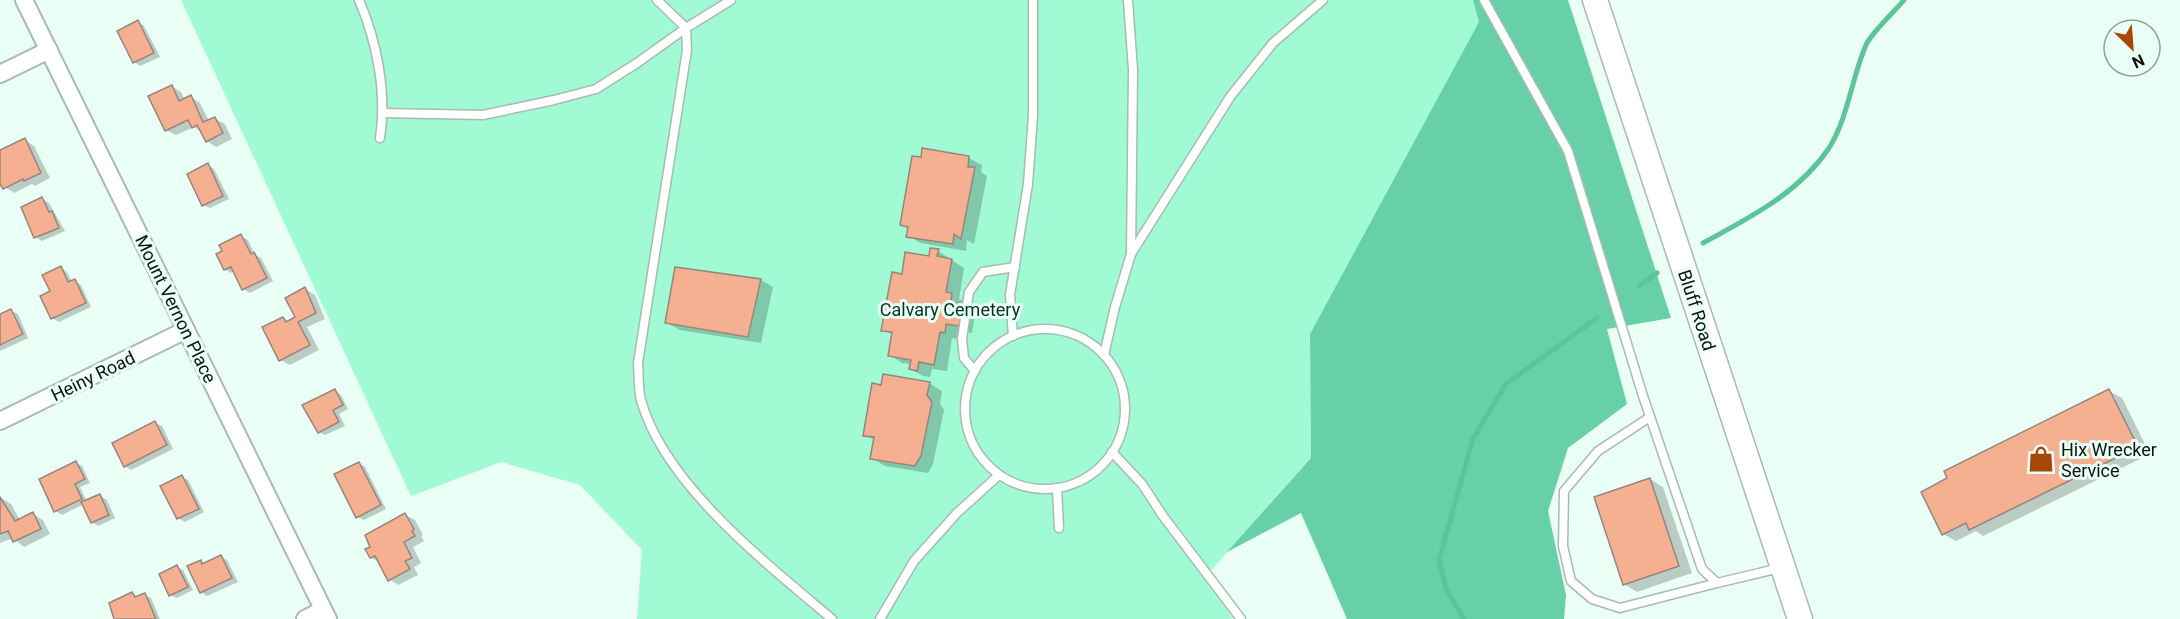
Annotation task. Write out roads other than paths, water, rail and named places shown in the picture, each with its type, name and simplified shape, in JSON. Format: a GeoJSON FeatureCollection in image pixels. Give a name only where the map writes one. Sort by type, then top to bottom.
{"type":"FeatureCollection","features":[{"type":"Feature","properties":{"kind":"main road","name":"Bluff Road"},"geometry":{"type":"LineString","coordinates":[[1594,0],[1800,619]]}},
{"type":"Feature","properties":{"kind":"street","name":"Mount Vernon Place"},"geometry":{"type":"LineString","coordinates":[[24,0],[325,614]]}},
{"type":"Feature","properties":{"kind":"street"},"geometry":{"type":"LineString","coordinates":[[0,74],[49,50]]}},
{"type":"Feature","properties":{"kind":"street","name":"Heiny Road"},"geometry":{"type":"LineString","coordinates":[[0,421],[186,330]]}},
{"type":"Feature","properties":{"kind":"street"},"geometry":{"type":"LineString","coordinates":[[304,619],[325,614]]}},
{"type":"Feature","properties":{"kind":"lane"},"geometry":{"type":"LineString","coordinates":[[359,0],[372,35],[384,113],[380,138]]}},
{"type":"Feature","properties":{"kind":"lane"},"geometry":{"type":"LineString","coordinates":[[657,0],[686,28],[687,50],[638,363],[641,399],[658,442],[676,469],[719,517],[772,569],[832,619]]}},
{"type":"Feature","properties":{"kind":"lane"},"geometry":{"type":"LineString","coordinates":[[384,113],[483,115],[596,89],[731,0]]}},
{"type":"Feature","properties":{"kind":"lane"},"geometry":{"type":"LineString","coordinates":[[1013,336],[1010,296],[1028,184],[1033,115],[1033,0]]}},
{"type":"Feature","properties":{"kind":"lane"},"geometry":{"type":"LineString","coordinates":[[1128,0],[1133,70],[1131,254]]}},
{"type":"Feature","properties":{"kind":"lane"},"geometry":{"type":"LineString","coordinates":[[1104,355],[1131,254],[1230,97],[1273,42],[1323,0]]}},
{"type":"Feature","properties":{"kind":"lane"},"geometry":{"type":"LineString","coordinates":[[1484,0],[1568,151],[1650,417],[1702,569],[1717,583]]}},
{"type":"Feature","properties":{"kind":"lane"},"geometry":{"type":"LineString","coordinates":[[975,371],[964,358],[962,339],[969,292],[983,272],[1015,267]]}},
{"type":"Feature","properties":{"kind":"lane"},"geometry":{"type":"LineString","coordinates":[[1052,330],[1071,334],[1089,342],[1104,355],[1119,377],[1125,402],[1123,428],[1113,452],[1098,469],[1079,482],[1058,488],[1037,489],[1017,484],[999,475],[982,459],[970,438],[965,416],[967,392],[975,371],[992,350],[1013,336],[1032,331],[1052,330]]}},
{"type":"Feature","properties":{"kind":"lane"},"geometry":{"type":"LineString","coordinates":[[1650,417],[1598,451],[1564,491],[1563,546],[1571,581],[1592,600],[1620,608],[1783,567]]}},
{"type":"Feature","properties":{"kind":"lane"},"geometry":{"type":"LineString","coordinates":[[1113,452],[1142,484],[1163,516],[1241,619]]}},
{"type":"Feature","properties":{"kind":"lane"},"geometry":{"type":"LineString","coordinates":[[880,619],[914,561],[957,513],[999,475]]}},
{"type":"Feature","properties":{"kind":"lane"},"geometry":{"type":"LineString","coordinates":[[1058,488],[1059,528]]}},
{"type":"Feature","properties":{"kind":"waterway"},"geometry":{"type":"LineString","coordinates":[[1703,243],[1772,203],[1817,164],[1829,148],[1841,124],[1866,45],[1904,0]]}},
{"type":"Feature","properties":{"kind":"waterway"},"geometry":{"type":"LineString","coordinates":[[1639,286],[1657,273]]}},
{"type":"Feature","properties":{"kind":"waterway"},"geometry":{"type":"LineString","coordinates":[[1464,619],[1446,589],[1439,560],[1473,439],[1506,384],[1597,318]]}},
{"type":"Feature","properties":{"kind":"place","name":"Hix Wrecker Service"},"geometry":{"type":"Point","coordinates":[2041,459]}},
{"type":"Feature","properties":{"kind":"park label","name":"Calvary Cemetery"},"geometry":{"type":"Point","coordinates":[950,309]}}]}
